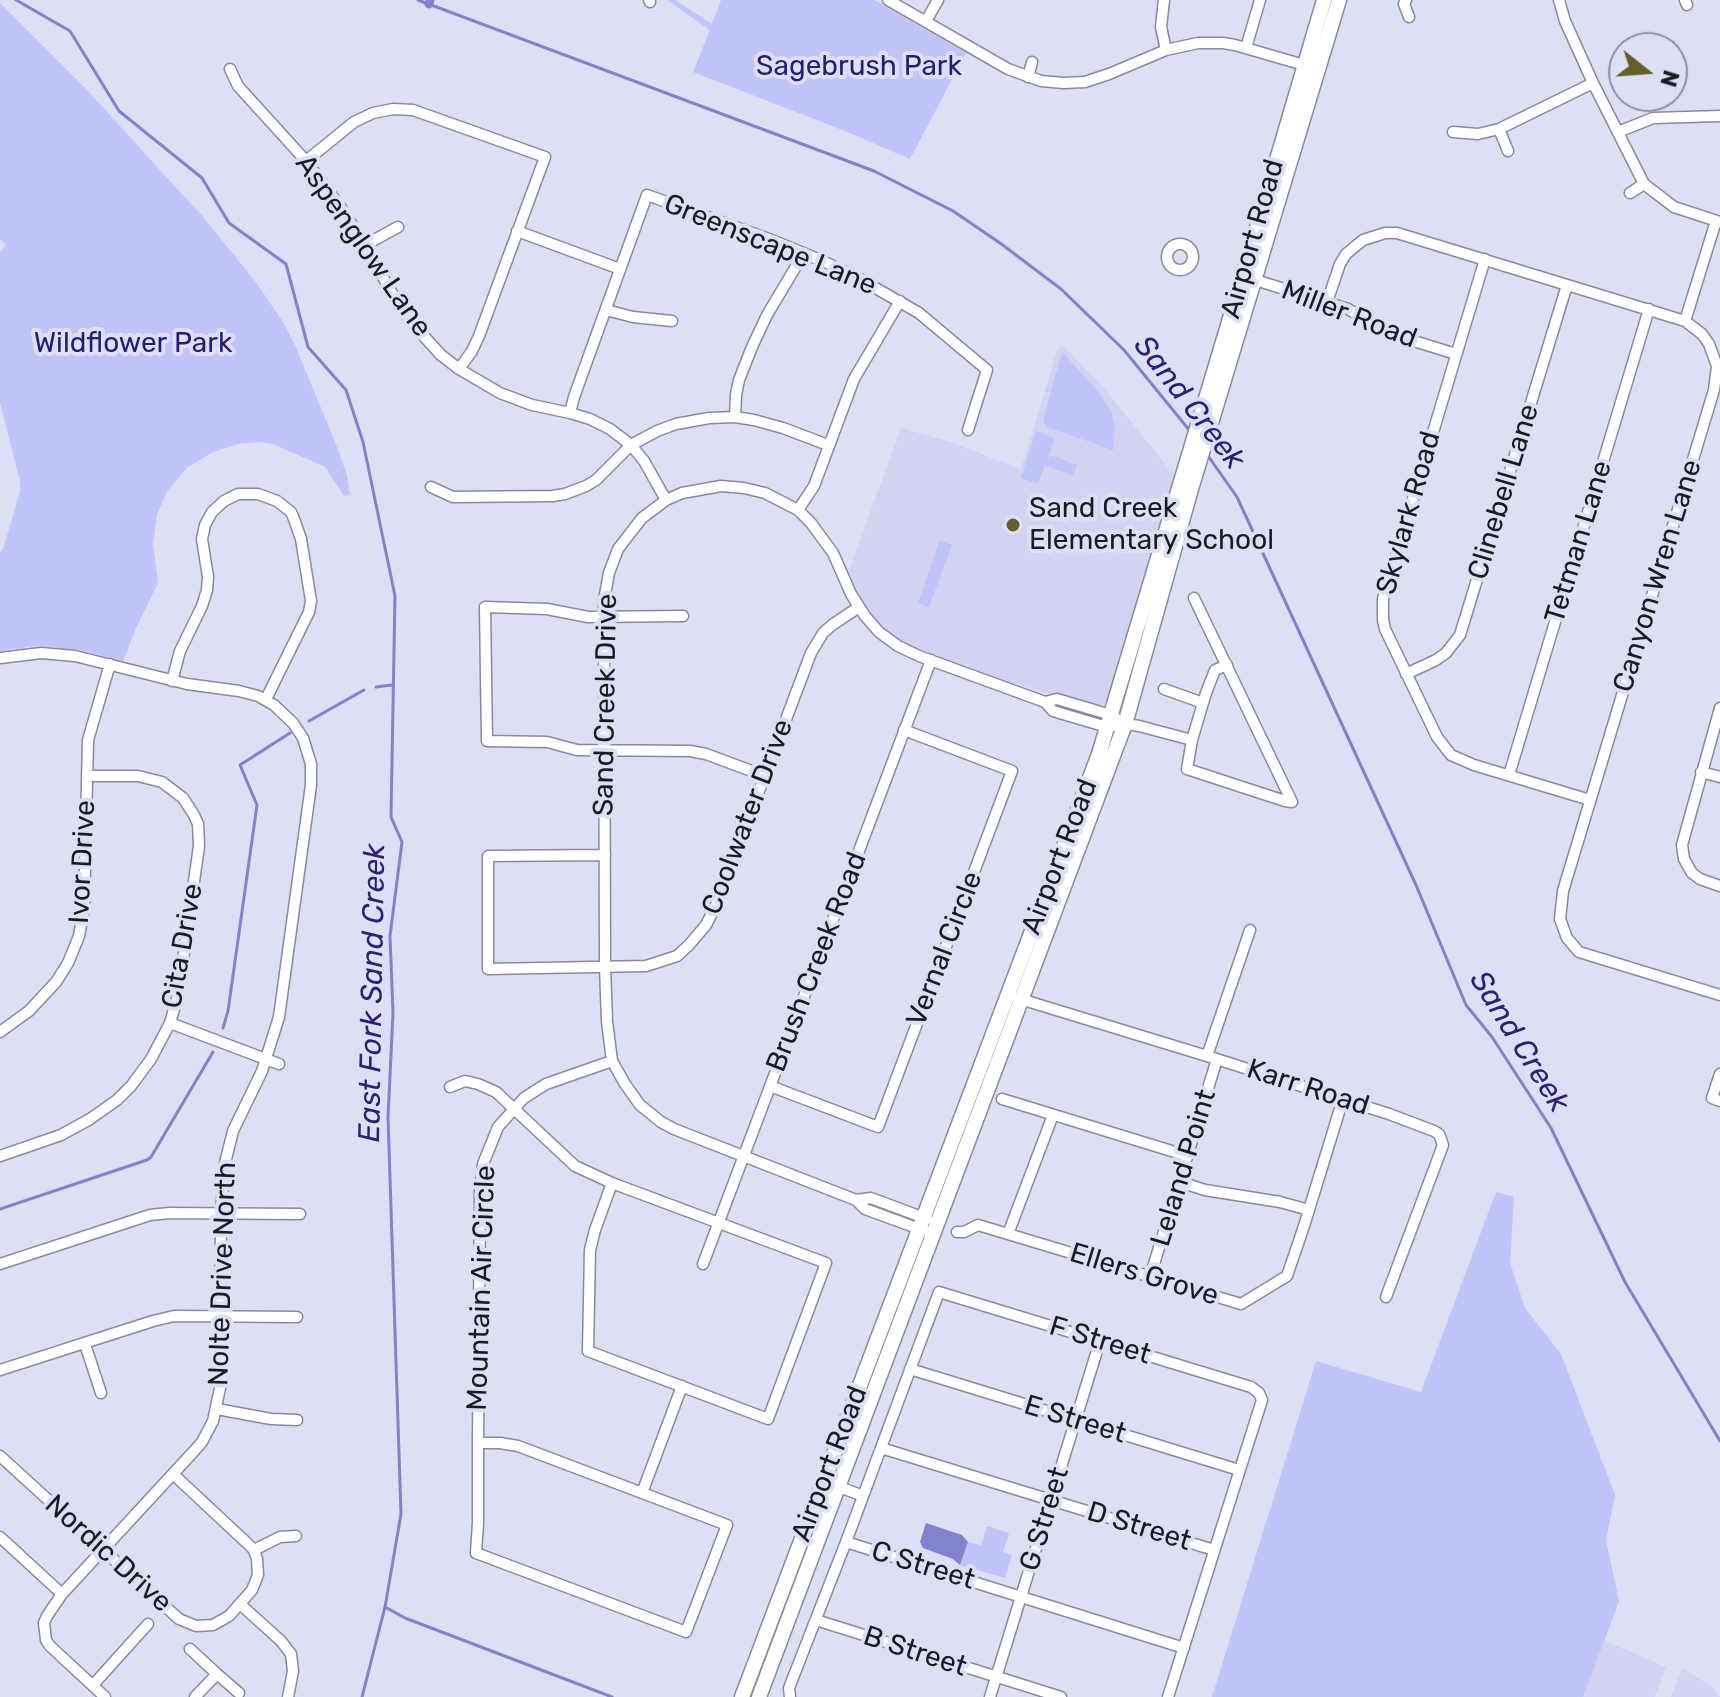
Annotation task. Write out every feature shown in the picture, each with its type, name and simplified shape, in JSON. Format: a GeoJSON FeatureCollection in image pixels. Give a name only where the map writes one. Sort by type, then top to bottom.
{"type":"FeatureCollection","features":[{"type":"Feature","properties":{"kind":"main road","name":"Airport Road"},"geometry":{"type":"LineString","coordinates":[[1015,997],[1099,754],[1212,401],[1311,67],[1324,0]]}},
{"type":"Feature","properties":{"kind":"main road","name":"Airport Road"},"geometry":{"type":"LineString","coordinates":[[1311,67],[1339,0]]}},
{"type":"Feature","properties":{"kind":"main road","name":"Airport Road"},"geometry":{"type":"LineString","coordinates":[[759,1697],[831,1484],[928,1226],[1015,997],[1125,724],[1185,487]]}},
{"type":"Feature","properties":{"kind":"main road","name":"Airport Road"},"geometry":{"type":"LineString","coordinates":[[742,1697],[831,1484]]}},
{"type":"Feature","properties":{"kind":"street"},"geometry":{"type":"LineString","coordinates":[[888,0],[1008,69],[1028,77],[1064,83],[1085,82],[1166,50],[1211,42],[1246,48],[1311,67]]}},
{"type":"Feature","properties":{"kind":"street"},"geometry":{"type":"LineString","coordinates":[[926,21],[938,0]]}},
{"type":"Feature","properties":{"kind":"street"},"geometry":{"type":"LineString","coordinates":[[1164,0],[1161,27],[1166,50]]}},
{"type":"Feature","properties":{"kind":"street"},"geometry":{"type":"LineString","coordinates":[[1246,48],[1260,0]]}},
{"type":"Feature","properties":{"kind":"street"},"geometry":{"type":"LineString","coordinates":[[1406,0],[1404,4],[1409,17]]}},
{"type":"Feature","properties":{"kind":"street"},"geometry":{"type":"LineString","coordinates":[[1559,0],[1565,21],[1593,83],[1644,184],[1674,207],[1718,222],[1685,321]]}},
{"type":"Feature","properties":{"kind":"street"},"geometry":{"type":"LineString","coordinates":[[1028,77],[1032,62]]}},
{"type":"Feature","properties":{"kind":"street","name":"Aspenglow Lane"},"geometry":{"type":"LineString","coordinates":[[230,69],[238,86],[306,161],[341,208],[398,304],[431,345],[459,369],[486,386],[514,399],[570,413],[610,429],[631,445],[644,461],[666,500]]}},
{"type":"Feature","properties":{"kind":"street"},"geometry":{"type":"LineString","coordinates":[[1453,132],[1478,134],[1499,129],[1593,83]]}},
{"type":"Feature","properties":{"kind":"street"},"geometry":{"type":"LineString","coordinates":[[306,161],[354,122],[373,113],[403,108],[545,157],[479,336],[459,369]]}},
{"type":"Feature","properties":{"kind":"street"},"geometry":{"type":"LineString","coordinates":[[1618,132],[1653,118],[1720,116]]}},
{"type":"Feature","properties":{"kind":"street"},"geometry":{"type":"LineString","coordinates":[[1499,129],[1508,151]]}},
{"type":"Feature","properties":{"kind":"street"},"geometry":{"type":"LineString","coordinates":[[1630,193],[1644,184]]}},
{"type":"Feature","properties":{"kind":"street","name":"Greenscape Lane"},"geometry":{"type":"LineString","coordinates":[[570,413],[647,195],[804,253],[860,279],[935,325],[987,370],[968,430]]}},
{"type":"Feature","properties":{"kind":"street"},"geometry":{"type":"LineString","coordinates":[[365,245],[398,227]]}},
{"type":"Feature","properties":{"kind":"street"},"geometry":{"type":"LineString","coordinates":[[517,231],[620,269]]}},
{"type":"Feature","properties":{"kind":"street","name":"Canyon Wren Lane"},"geometry":{"type":"LineString","coordinates":[[1327,302],[1340,264],[1361,237],[1397,233],[1685,321],[1712,342],[1717,366],[1717,390],[1590,800],[1563,891],[1560,919],[1567,938],[1579,952],[1720,995]]}},
{"type":"Feature","properties":{"kind":"street"},"geometry":{"type":"LineString","coordinates":[[735,417],[739,380],[752,347],[804,253]]}},
{"type":"Feature","properties":{"kind":"street","name":"Skylark Road"},"geometry":{"type":"LineString","coordinates":[[1485,259],[1383,599],[1385,629],[1437,737],[1451,755],[1590,800]]}},
{"type":"Feature","properties":{"kind":"street","name":"Miller Road"},"geometry":{"type":"LineString","coordinates":[[1249,278],[1358,313],[1388,333],[1456,354]]}},
{"type":"Feature","properties":{"kind":"street","name":"Clinebell Lane"},"geometry":{"type":"LineString","coordinates":[[1406,674],[1446,653],[1460,635],[1567,285]]}},
{"type":"Feature","properties":{"kind":"street"},"geometry":{"type":"LineString","coordinates":[[798,510],[814,486],[854,379],[900,301]]}},
{"type":"Feature","properties":{"kind":"street","name":"Tetman Lane"},"geometry":{"type":"LineString","coordinates":[[1509,775],[1649,309]]}},
{"type":"Feature","properties":{"kind":"street"},"geometry":{"type":"LineString","coordinates":[[606,310],[633,317],[672,321]]}},
{"type":"Feature","properties":{"kind":"street"},"geometry":{"type":"LineString","coordinates":[[431,487],[453,497],[565,494],[596,480],[631,445],[657,431],[692,420],[735,417],[770,424],[828,445]]}},
{"type":"Feature","properties":{"kind":"street","name":"Sand Creek Drive"},"geometry":{"type":"LineString","coordinates":[[928,1226],[871,1198],[856,1200],[674,1129],[640,1105],[612,1061],[605,967],[604,617],[606,586],[613,560],[642,518],[666,500],[694,490],[721,486],[765,493],[798,510],[811,523],[828,544],[859,607],[887,639],[908,651],[1045,702],[1057,699],[1109,721],[1125,724]]}},
{"type":"Feature","properties":{"kind":"street"},"geometry":{"type":"LineString","coordinates":[[0,658],[24,654],[90,658],[172,681],[250,693],[266,699],[309,612],[311,601],[301,539],[291,512],[277,501],[258,494],[238,494],[212,512],[202,539],[207,590],[180,651],[172,681]]}},
{"type":"Feature","properties":{"kind":"street"},"geometry":{"type":"LineString","coordinates":[[1194,598],[1227,665],[1292,802],[1187,769],[1192,740],[1215,670],[1227,665]]}},
{"type":"Feature","properties":{"kind":"street"},"geometry":{"type":"LineString","coordinates":[[683,616],[577,616],[547,609],[485,607],[487,741],[547,742],[577,750],[698,752],[765,776]]}},
{"type":"Feature","properties":{"kind":"street","name":"Coolwater Drive"},"geometry":{"type":"LineString","coordinates":[[605,855],[488,856],[488,969],[646,966],[679,960],[711,915],[816,643],[832,625],[859,607]]}},
{"type":"Feature","properties":{"kind":"street","name":"Brush Creek Road"},"geometry":{"type":"LineString","coordinates":[[703,1264],[931,660]]}},
{"type":"Feature","properties":{"kind":"street","name":"Ivor Drive"},"geometry":{"type":"LineString","coordinates":[[0,1032],[29,1011],[56,982],[79,936],[84,908],[90,732],[110,664]]}},
{"type":"Feature","properties":{"kind":"street"},"geometry":{"type":"LineString","coordinates":[[1164,689],[1203,703]]}},
{"type":"Feature","properties":{"kind":"street","name":"Nolte Drive North"},"geometry":{"type":"LineString","coordinates":[[105,1697],[46,1640],[44,1631],[47,1616],[62,1594],[202,1442],[217,1409],[224,1167],[229,1142],[267,1059],[281,1006],[312,777],[309,754],[299,731],[287,716],[266,699]]}},
{"type":"Feature","properties":{"kind":"street"},"geometry":{"type":"LineString","coordinates":[[1720,708],[1682,845],[1684,859],[1692,873],[1720,886]]}},
{"type":"Feature","properties":{"kind":"street"},"geometry":{"type":"LineString","coordinates":[[1125,724],[1192,740]]}},
{"type":"Feature","properties":{"kind":"street","name":"Vernal Circle"},"geometry":{"type":"LineString","coordinates":[[770,1086],[878,1127],[1012,771],[904,730]]}},
{"type":"Feature","properties":{"kind":"street"},"geometry":{"type":"LineString","coordinates":[[1701,772],[1720,777]]}},
{"type":"Feature","properties":{"kind":"street","name":"Cita Drive"},"geometry":{"type":"LineString","coordinates":[[0,1156],[61,1135],[103,1111],[131,1086],[158,1048],[170,1023],[178,995],[199,846],[198,824],[190,806],[162,782],[138,776],[87,776]]}},
{"type":"Feature","properties":{"kind":"street","name":"Leland Point"},"geometry":{"type":"LineString","coordinates":[[1150,1277],[1188,1156],[1212,1057],[1250,930]]}},
{"type":"Feature","properties":{"kind":"street","name":"Karr Road"},"geometry":{"type":"LineString","coordinates":[[1015,997],[1212,1057],[1434,1131],[1442,1139],[1443,1145],[1386,1297]]}},
{"type":"Feature","properties":{"kind":"street"},"geometry":{"type":"LineString","coordinates":[[170,1023],[279,1064]]}},
{"type":"Feature","properties":{"kind":"street","name":"Mountain Air Circle"},"geometry":{"type":"LineString","coordinates":[[478,1443],[518,1446],[727,1525],[686,1632],[476,1553],[483,1164],[498,1127],[524,1098],[546,1084],[612,1061]]}},
{"type":"Feature","properties":{"kind":"street"},"geometry":{"type":"LineString","coordinates":[[1720,1074],[1712,1098],[1720,1101]]}},
{"type":"Feature","properties":{"kind":"street"},"geometry":{"type":"LineString","coordinates":[[450,1087],[465,1081],[496,1092],[575,1166],[612,1183],[826,1263],[768,1419],[588,1351],[590,1250],[612,1183]]}},
{"type":"Feature","properties":{"kind":"street"},"geometry":{"type":"LineString","coordinates":[[1002,1099],[1188,1156]]}},
{"type":"Feature","properties":{"kind":"street","name":"Ellers Grove"},"geometry":{"type":"LineString","coordinates":[[957,1232],[978,1225],[1241,1304],[1287,1276],[1343,1099]]}},
{"type":"Feature","properties":{"kind":"street"},"geometry":{"type":"LineString","coordinates":[[1008,1234],[1053,1115]]}},
{"type":"Feature","properties":{"kind":"street"},"geometry":{"type":"LineString","coordinates":[[1180,1182],[1205,1190],[1309,1210]]}},
{"type":"Feature","properties":{"kind":"street"},"geometry":{"type":"LineString","coordinates":[[0,1264],[150,1215],[300,1214]]}},
{"type":"Feature","properties":{"kind":"street","name":"F Street"},"geometry":{"type":"LineString","coordinates":[[910,1369],[939,1292],[1251,1387],[1262,1391],[1262,1400],[1239,1470]]}},
{"type":"Feature","properties":{"kind":"street"},"geometry":{"type":"LineString","coordinates":[[0,1370],[174,1316],[297,1317]]}},
{"type":"Feature","properties":{"kind":"street","name":"G Street"},"geometry":{"type":"LineString","coordinates":[[990,1697],[1100,1341]]}},
{"type":"Feature","properties":{"kind":"street"},"geometry":{"type":"LineString","coordinates":[[85,1344],[101,1393]]}},
{"type":"Feature","properties":{"kind":"street"},"geometry":{"type":"LineString","coordinates":[[790,1697],[789,1688],[910,1369]]}},
{"type":"Feature","properties":{"kind":"street","name":"E Street"},"geometry":{"type":"LineString","coordinates":[[910,1369],[1239,1470]]}},
{"type":"Feature","properties":{"kind":"street"},"geometry":{"type":"LineString","coordinates":[[642,1493],[682,1386]]}},
{"type":"Feature","properties":{"kind":"street"},"geometry":{"type":"LineString","coordinates":[[217,1409],[271,1419],[297,1420]]}},
{"type":"Feature","properties":{"kind":"street","name":"D Street"},"geometry":{"type":"LineString","coordinates":[[881,1448],[1214,1550]]}},
{"type":"Feature","properties":{"kind":"street","name":"Nordic Drive"},"geometry":{"type":"LineString","coordinates":[[0,1456],[187,1624],[213,1625],[229,1616],[240,1604],[256,1582],[258,1567],[254,1550]]}},
{"type":"Feature","properties":{"kind":"street"},"geometry":{"type":"LineString","coordinates":[[1168,1697],[1239,1470]]}},
{"type":"Feature","properties":{"kind":"street"},"geometry":{"type":"LineString","coordinates":[[173,1474],[254,1550],[280,1537],[296,1536]]}},
{"type":"Feature","properties":{"kind":"street"},"geometry":{"type":"LineString","coordinates":[[831,1484],[863,1496]]}},
{"type":"Feature","properties":{"kind":"street"},"geometry":{"type":"LineString","coordinates":[[0,1537],[62,1594]]}},
{"type":"Feature","properties":{"kind":"street","name":"C Street"},"geometry":{"type":"LineString","coordinates":[[846,1542],[1184,1648]]}},
{"type":"Feature","properties":{"kind":"street"},"geometry":{"type":"LineString","coordinates":[[240,1604],[291,1654],[293,1671],[288,1697]]}},
{"type":"Feature","properties":{"kind":"street","name":"B Street"},"geometry":{"type":"LineString","coordinates":[[816,1620],[1061,1697]]}},
{"type":"Feature","properties":{"kind":"street"},"geometry":{"type":"LineString","coordinates":[[93,1685],[148,1624]]}},
{"type":"Feature","properties":{"kind":"street"},"geometry":{"type":"LineString","coordinates":[[190,1649],[239,1693]]}},
{"type":"Feature","properties":{"kind":"street"},"geometry":{"type":"LineString","coordinates":[[195,1697],[217,1674]]}},
{"type":"Feature","properties":{"kind":"shaded area","name":"Sand Creek Elementary School"},"geometry":{"type":"Polygon","coordinates":[[[1062,345],[1104,388],[1175,476],[1106,702],[1098,707],[1010,682],[898,639],[876,619],[858,596],[848,573],[901,428],[951,442],[1021,469],[1057,351],[1062,345]]]}},
{"type":"Feature","properties":{"kind":"shaded area"},"geometry":{"type":"Polygon","coordinates":[[[926,1523],[962,1535],[968,1542],[960,1565],[953,1559],[923,1548],[920,1542],[926,1523]]]}},
{"type":"Feature","properties":{"kind":"shaded area"},"geometry":{"type":"Polygon","coordinates":[[[1604,1640],[1666,1667],[1655,1697],[1583,1697],[1604,1640]]]}},
{"type":"Feature","properties":{"kind":"shaded area"},"geometry":{"type":"Polygon","coordinates":[[[1682,1668],[1714,1688],[1720,1697],[1671,1697],[1682,1668]]]}},
{"type":"Feature","properties":{"kind":"green space","name":"Sagebrush Park"},"geometry":{"type":"Polygon","coordinates":[[[667,0],[675,0],[712,24],[721,0],[874,0],[966,53],[910,159],[693,72],[710,30],[667,0]]]}},
{"type":"Feature","properties":{"kind":"green space","name":"Wildflower Park"},"geometry":{"type":"Polygon","coordinates":[[[0,3],[87,90],[203,217],[255,281],[295,345],[347,475],[350,495],[344,496],[325,467],[273,444],[258,442],[213,452],[188,467],[168,490],[157,514],[153,544],[158,583],[123,661],[80,650],[52,647],[0,651],[0,553],[20,492],[20,481],[0,403],[0,252],[6,245],[0,239],[0,3]]]}},
{"type":"Feature","properties":{"kind":"green space"},"geometry":{"type":"Polygon","coordinates":[[[1062,352],[1097,390],[1111,411],[1115,428],[1113,450],[1047,427],[1043,420],[1062,352]]]}},
{"type":"Feature","properties":{"kind":"green space"},"geometry":{"type":"Polygon","coordinates":[[[1036,431],[1055,438],[1047,461],[1050,455],[1077,465],[1073,476],[1045,465],[1038,484],[1021,478],[1036,431]]]}},
{"type":"Feature","properties":{"kind":"green space"},"geometry":{"type":"Polygon","coordinates":[[[940,540],[952,545],[929,607],[918,603],[940,540]]]}},
{"type":"Feature","properties":{"kind":"green space"},"geometry":{"type":"Polygon","coordinates":[[[1496,1192],[1514,1197],[1510,1263],[1525,1308],[1561,1354],[1615,1495],[1606,1540],[1619,1601],[1583,1697],[1212,1697],[1316,1361],[1421,1392],[1496,1192]]]}},
{"type":"Feature","properties":{"kind":"green space"},"geometry":{"type":"Polygon","coordinates":[[[987,1526],[1009,1533],[1003,1552],[1012,1555],[1005,1578],[960,1565],[968,1542],[981,1545],[987,1526]]]}},
{"type":"Feature","properties":{"kind":"waterway","name":"East Fork Sand Creek"},"geometry":{"type":"LineString","coordinates":[[16,0],[70,31],[119,111],[202,178],[229,223],[286,264],[308,347],[346,390],[363,442],[395,596],[391,817],[402,842],[390,936],[393,1013],[388,1117],[401,1514],[385,1607],[362,1697]]}},
{"type":"Feature","properties":{"kind":"waterway","name":"Sand Creek"},"geometry":{"type":"LineString","coordinates":[[418,0],[874,171],[953,211],[1061,289],[1124,350],[1190,431]]}},
{"type":"Feature","properties":{"kind":"waterway","name":"Sand Creek"},"geometry":{"type":"LineString","coordinates":[[429,4],[430,0]]}},
{"type":"Feature","properties":{"kind":"waterway","name":"Sand Creek"},"geometry":{"type":"LineString","coordinates":[[1206,453],[1237,497],[1416,885],[1466,1005],[1492,1037],[1551,1128],[1625,1282],[1720,1441]]}},
{"type":"Feature","properties":{"kind":"waterway"},"geometry":{"type":"LineString","coordinates":[[376,687],[392,685]]}},
{"type":"Feature","properties":{"kind":"waterway"},"geometry":{"type":"LineString","coordinates":[[309,721],[364,690]]}},
{"type":"Feature","properties":{"kind":"waterway"},"geometry":{"type":"LineString","coordinates":[[223,1028],[257,805],[240,765],[290,733]]}},
{"type":"Feature","properties":{"kind":"waterway"},"geometry":{"type":"LineString","coordinates":[[0,1209],[147,1160],[213,1052]]}},
{"type":"Feature","properties":{"kind":"waterway"},"geometry":{"type":"LineString","coordinates":[[385,1607],[405,1618],[612,1697]]}},
{"type":"Feature","properties":{"kind":"place","name":"Sand Creek Elementary School"},"geometry":{"type":"Point","coordinates":[1013,525]}}]}
